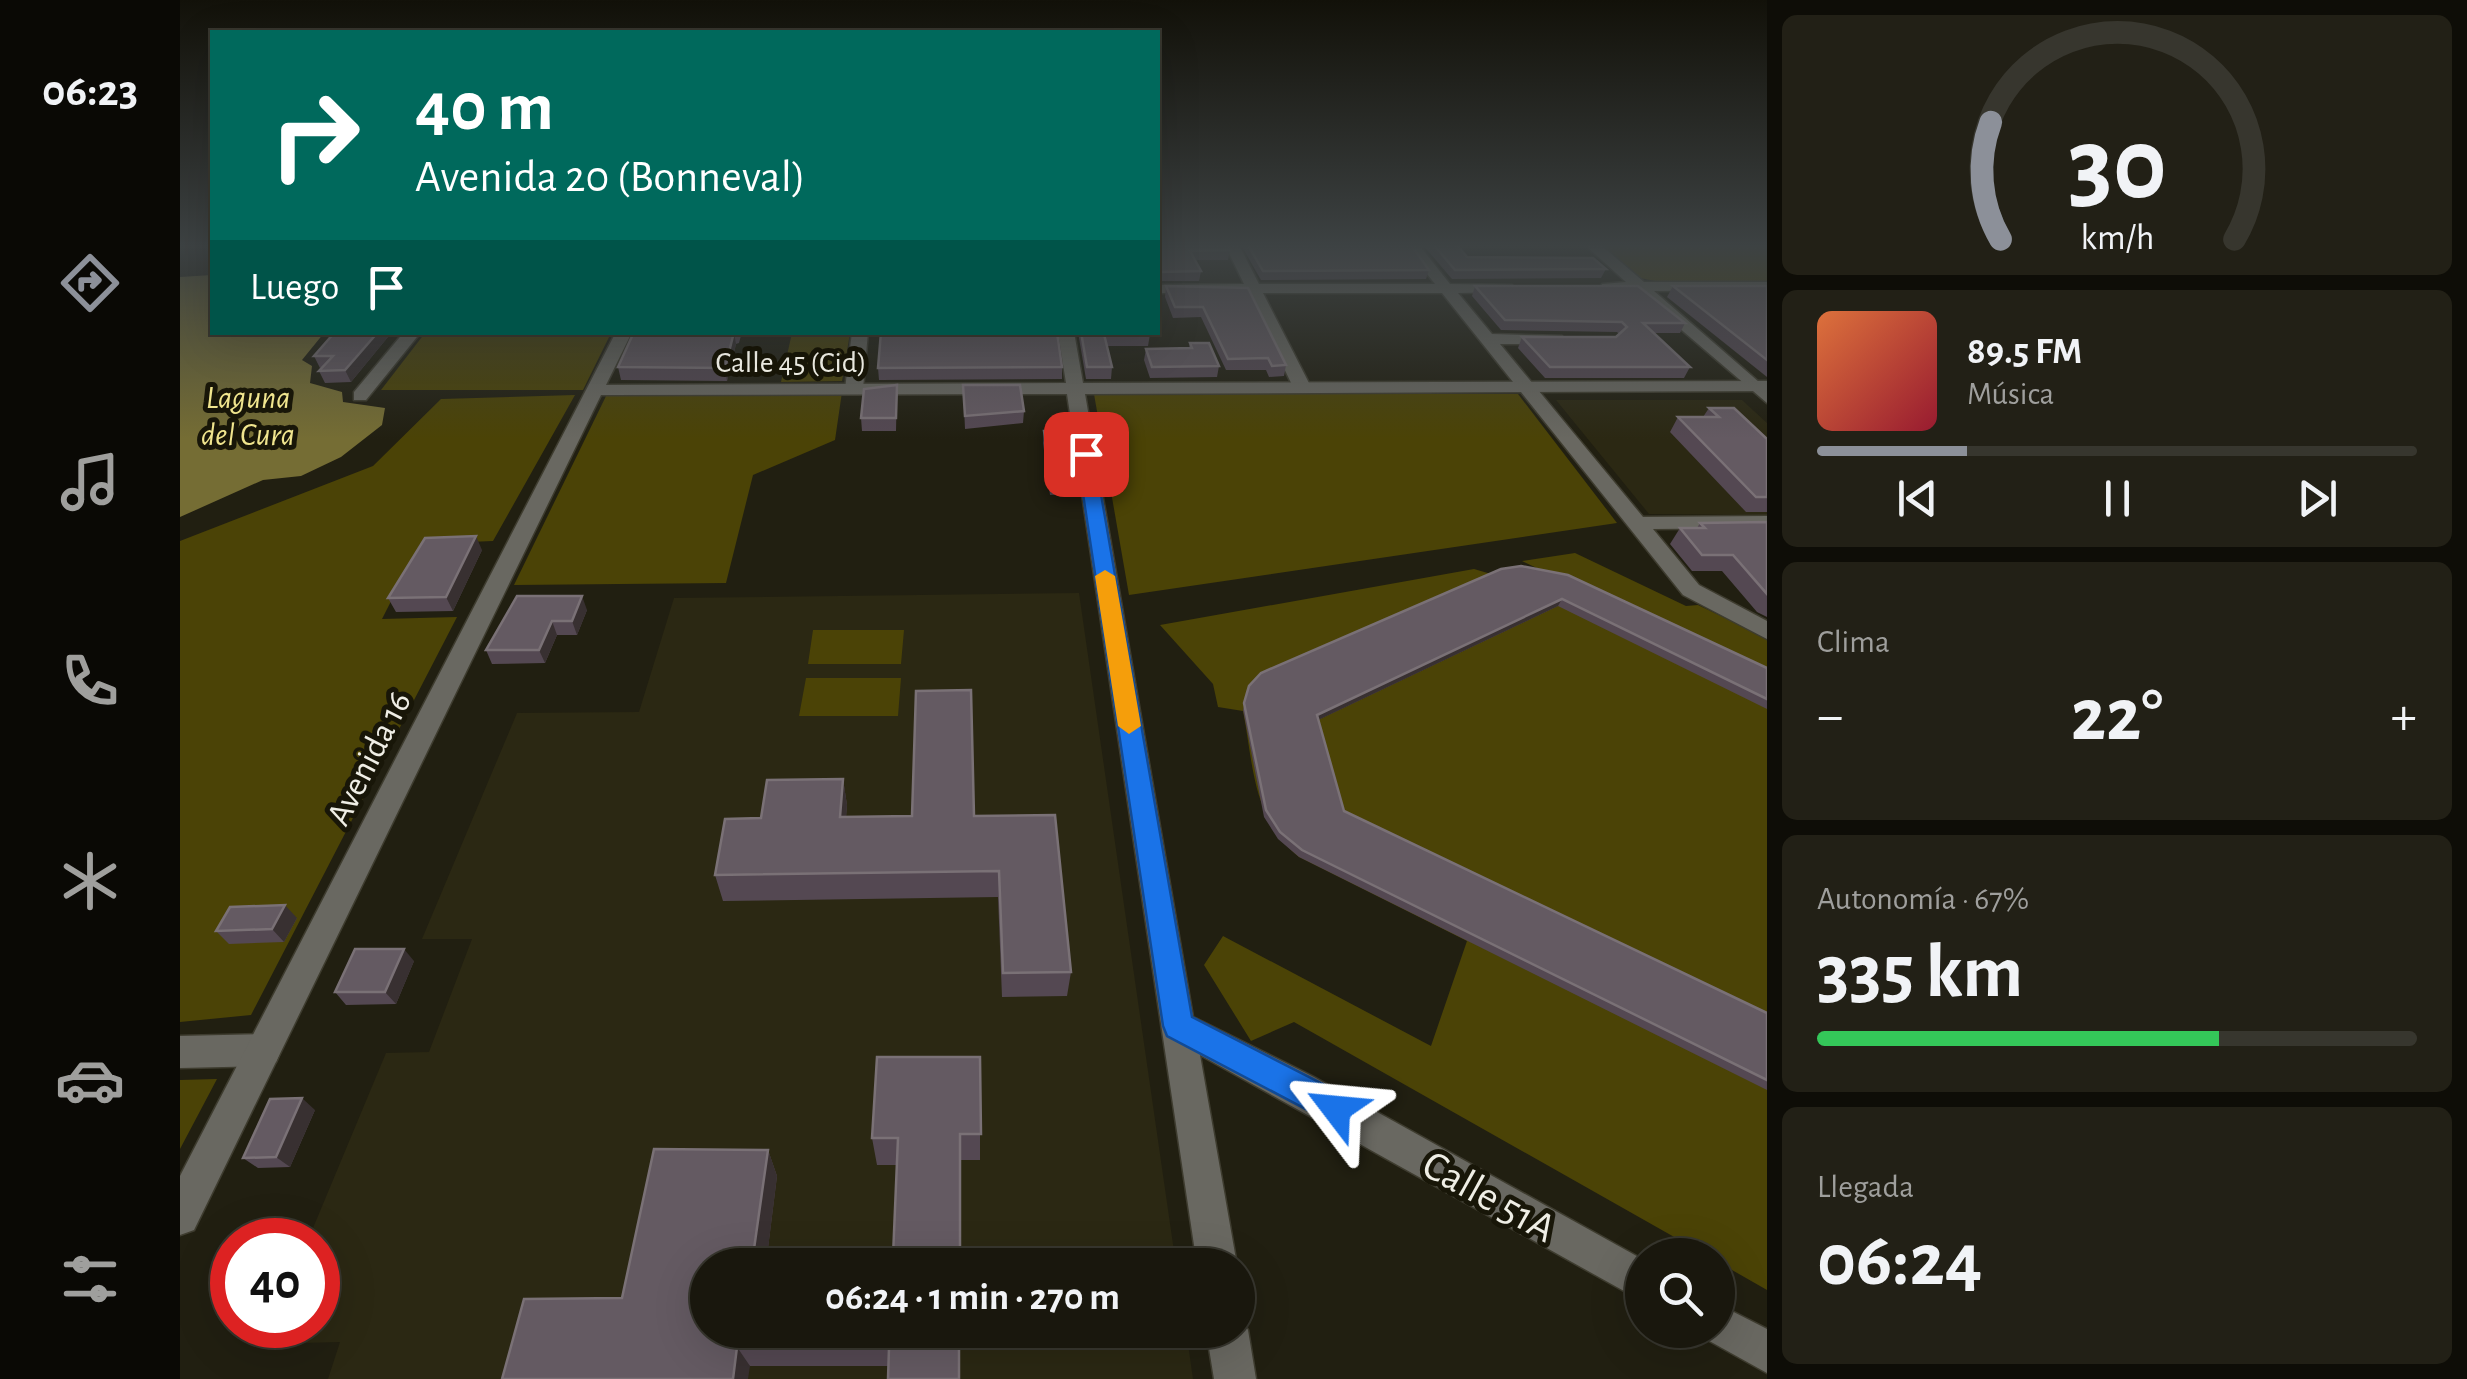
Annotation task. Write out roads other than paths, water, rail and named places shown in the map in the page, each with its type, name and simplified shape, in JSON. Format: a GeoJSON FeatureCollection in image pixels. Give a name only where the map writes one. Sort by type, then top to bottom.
{"type":"FeatureCollection","features":[{"type":"Feature","properties":{"kind":"street"},"geometry":{"type":"LineString","coordinates":[[1264,309],[1302,387]]}},
{"type":"Feature","properties":{"kind":"street"},"geometry":{"type":"LineString","coordinates":[[1463,309],[1691,590],[1767,631]]}},
{"type":"Feature","properties":{"kind":"street"},"geometry":{"type":"LineString","coordinates":[[1666,309],[1762,390]]}},
{"type":"Feature","properties":{"kind":"street"},"geometry":{"type":"LineString","coordinates":[[360,396],[411,335]]}},
{"type":"Feature","properties":{"kind":"street","name":"Avenida 16"},"geometry":{"type":"LineString","coordinates":[[180,1216],[622,335]]}},
{"type":"Feature","properties":{"kind":"street"},"geometry":{"type":"LineString","coordinates":[[854,389],[860,335]]}},
{"type":"Feature","properties":{"kind":"street"},"geometry":{"type":"LineString","coordinates":[[1066,335],[1214,1248]]}},
{"type":"Feature","properties":{"kind":"street"},"geometry":{"type":"LineString","coordinates":[[1487,339],[1576,339]]}},
{"type":"Feature","properties":{"kind":"street","name":"Calle 45 (Cid)"},"geometry":{"type":"LineString","coordinates":[[595,390],[1526,386],[1762,390]]}},
{"type":"Feature","properties":{"kind":"street"},"geometry":{"type":"LineString","coordinates":[[1637,522],[1767,522]]}},
{"type":"Feature","properties":{"kind":"street","name":"Calle 51A"},"geometry":{"type":"LineString","coordinates":[[1178,1026],[1302,1090],[1625,1272]]}},
{"type":"Feature","properties":{"kind":"street"},"geometry":{"type":"LineString","coordinates":[[180,1052],[264,1050]]}},
{"type":"Feature","properties":{"kind":"street"},"geometry":{"type":"LineString","coordinates":[[1735,1334],[1767,1352]]}},
{"type":"Feature","properties":{"kind":"street"},"geometry":{"type":"LineString","coordinates":[[1230,1348],[1235,1379]]}},
{"type":"Feature","properties":{"kind":"water","name":"Laguna del Cura"},"geometry":{"type":"Polygon","coordinates":[[[180,309],[210,309],[210,335],[322,335],[302,360],[312,366],[310,383],[342,392],[343,402],[385,408],[382,425],[341,457],[301,476],[263,480],[180,517],[180,309]]]}}]}
